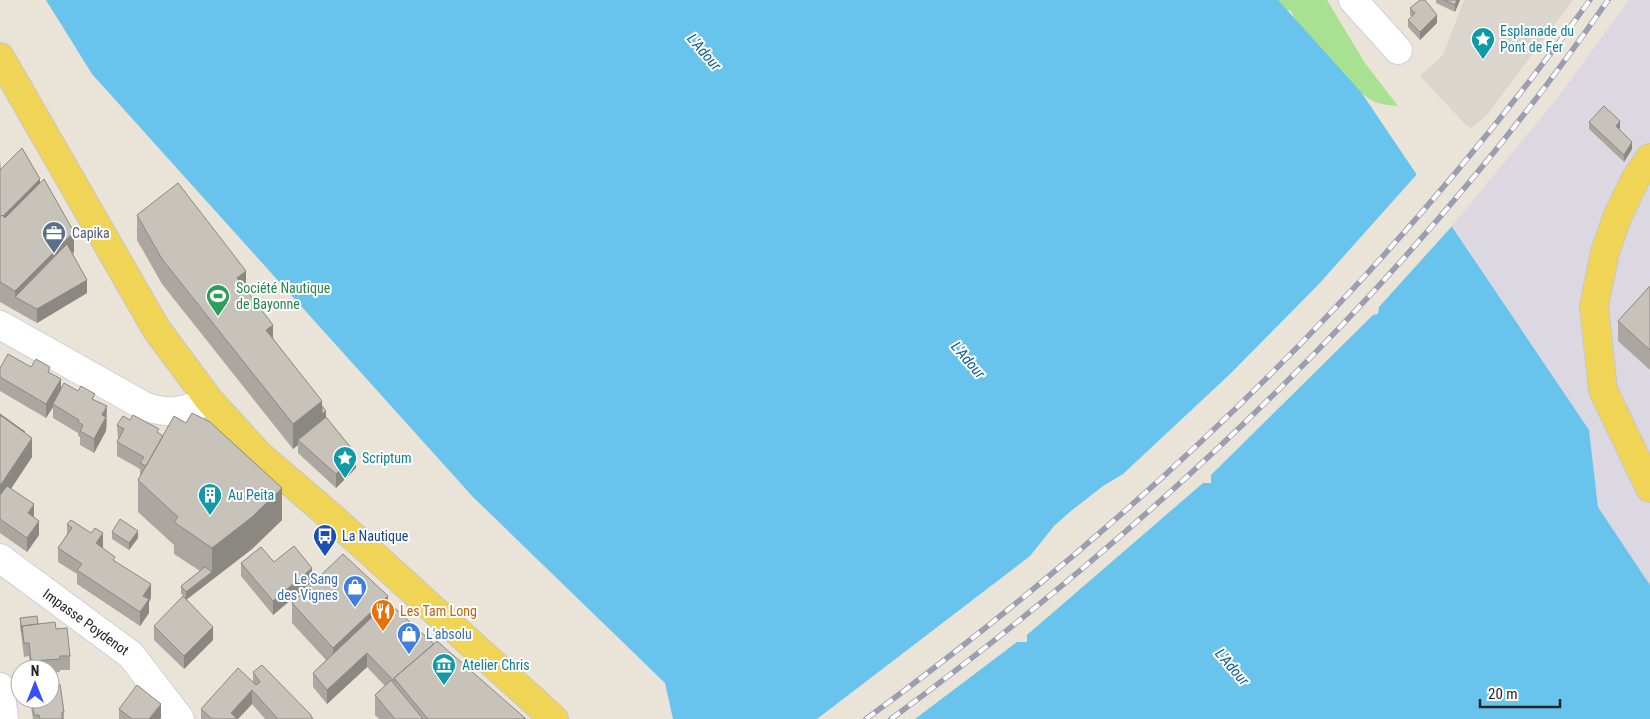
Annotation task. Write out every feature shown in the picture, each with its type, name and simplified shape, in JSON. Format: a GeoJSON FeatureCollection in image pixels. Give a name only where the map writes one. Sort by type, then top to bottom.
{"type":"FeatureCollection","features":[{"type":"Feature","properties":{"kind":"main road"},"geometry":{"type":"LineString","coordinates":[[0,57],[157,330],[208,400],[260,456],[335,520],[554,719]]}},
{"type":"Feature","properties":{"kind":"main road"},"geometry":{"type":"LineString","coordinates":[[1650,158],[1636,178],[1618,215],[1605,252],[1594,306],[1603,390],[1650,488]]}},
{"type":"Feature","properties":{"kind":"street"},"geometry":{"type":"LineString","coordinates":[[1353,0],[1398,50]]}},
{"type":"Feature","properties":{"kind":"street"},"geometry":{"type":"LineString","coordinates":[[0,325],[144,406],[159,412],[190,410],[208,400]]}},
{"type":"Feature","properties":{"kind":"street","name":"Impasse Poydenot"},"geometry":{"type":"LineString","coordinates":[[0,558],[132,655],[180,719]]}},
{"type":"Feature","properties":{"kind":"street"},"geometry":{"type":"LineString","coordinates":[[0,687],[4,719]]}},
{"type":"Feature","properties":{"kind":"shaded area","name":"Esplanade du Pont de Fer"},"geometry":{"type":"Polygon","coordinates":[[[1464,0],[1573,0],[1486,116],[1471,128],[1420,76],[1443,55],[1464,0]]]}},
{"type":"Feature","properties":{"kind":"shaded area"},"geometry":{"type":"Polygon","coordinates":[[[1629,0],[1650,0],[1650,585],[1598,507],[1589,430],[1451,227],[1558,97],[1629,0]]]}},
{"type":"Feature","properties":{"kind":"green space"},"geometry":{"type":"Polygon","coordinates":[[[1269,0],[1327,0],[1365,63],[1398,106],[1375,102],[1352,86],[1327,62],[1305,35],[1291,11],[1280,8],[1269,0]]]}},
{"type":"Feature","properties":{"kind":"water","name":"L'Adour"},"geometry":{"type":"Polygon","coordinates":[[[46,0],[1278,0],[1361,92],[1589,430],[1598,507],[1650,585],[1650,719],[673,719],[665,683],[473,497],[92,74],[46,0]]]}},
{"type":"Feature","properties":{"kind":"pier"},"geometry":{"type":"Polygon","coordinates":[[[1418,173],[1453,225],[1379,307],[1378,314],[1373,315],[1211,475],[1211,483],[1203,483],[1027,635],[1027,642],[1017,642],[915,719],[817,719],[1030,556],[1054,526],[1071,511],[1103,486],[1123,474],[1229,375],[1318,285],[1418,173]]]}},
{"type":"Feature","properties":{"kind":"building"},"geometry":{"type":"Polygon","coordinates":[[[1420,0],[1425,0],[1437,15],[1420,32],[1408,20],[1415,13],[1410,8],[1420,0]]]}},
{"type":"Feature","properties":{"kind":"building"},"geometry":{"type":"Polygon","coordinates":[[[1444,0],[1457,0],[1455,5],[1444,0]]]}},
{"type":"Feature","properties":{"kind":"building"},"geometry":{"type":"Polygon","coordinates":[[[1604,106],[1620,121],[1616,126],[1632,142],[1624,155],[1589,122],[1604,106]]]}},
{"type":"Feature","properties":{"kind":"building"},"geometry":{"type":"Polygon","coordinates":[[[22,148],[40,179],[0,217],[0,170],[22,148]]]}},
{"type":"Feature","properties":{"kind":"building"},"geometry":{"type":"Polygon","coordinates":[[[44,179],[74,232],[15,291],[0,282],[0,217],[2,215],[5,218],[44,179]]]}},
{"type":"Feature","properties":{"kind":"building","name":"Société Nautique de Bayonne"},"geometry":{"type":"Polygon","coordinates":[[[178,183],[246,271],[237,278],[273,325],[266,330],[322,401],[293,424],[162,259],[137,215],[178,183]]]}},
{"type":"Feature","properties":{"kind":"building"},"geometry":{"type":"Polygon","coordinates":[[[67,244],[87,280],[37,309],[15,297],[67,244]]]}},
{"type":"Feature","properties":{"kind":"building"},"geometry":{"type":"Polygon","coordinates":[[[1650,286],[1650,350],[1618,321],[1650,286]]]}},
{"type":"Feature","properties":{"kind":"building"},"geometry":{"type":"Polygon","coordinates":[[[8,354],[31,367],[36,359],[50,367],[48,372],[61,379],[46,404],[0,377],[0,368],[8,354]]]}},
{"type":"Feature","properties":{"kind":"building"},"geometry":{"type":"Polygon","coordinates":[[[64,383],[78,391],[81,386],[95,394],[92,399],[107,406],[102,415],[106,417],[94,439],[80,431],[83,425],[78,422],[79,420],[53,404],[64,383]]]}},
{"type":"Feature","properties":{"kind":"building"},"geometry":{"type":"Polygon","coordinates":[[[322,406],[326,411],[322,414],[322,406]]]}},
{"type":"Feature","properties":{"kind":"building","name":"Au Peita"},"geometry":{"type":"Polygon","coordinates":[[[192,413],[210,422],[282,488],[252,517],[212,548],[174,522],[178,517],[138,480],[174,416],[186,423],[192,413]]]}},
{"type":"Feature","properties":{"kind":"building"},"geometry":{"type":"Polygon","coordinates":[[[0,415],[32,438],[0,486],[0,415]]]}},
{"type":"Feature","properties":{"kind":"building"},"geometry":{"type":"Polygon","coordinates":[[[133,415],[159,429],[157,432],[163,436],[146,466],[140,463],[144,457],[117,442],[124,429],[117,425],[123,416],[130,420],[133,415]]]}},
{"type":"Feature","properties":{"kind":"building"},"geometry":{"type":"Polygon","coordinates":[[[326,417],[356,454],[336,474],[298,440],[326,417]]]}},
{"type":"Feature","properties":{"kind":"building"},"geometry":{"type":"Polygon","coordinates":[[[7,486],[34,504],[28,513],[39,521],[27,538],[0,519],[0,495],[7,486]]]}},
{"type":"Feature","properties":{"kind":"building"},"geometry":{"type":"Polygon","coordinates":[[[120,519],[138,531],[129,543],[112,532],[120,519]]]}},
{"type":"Feature","properties":{"kind":"building"},"geometry":{"type":"Polygon","coordinates":[[[71,520],[91,533],[95,528],[103,533],[96,543],[115,557],[113,560],[151,584],[143,596],[149,599],[140,612],[77,570],[82,564],[58,548],[72,528],[67,524],[71,520]]]}},
{"type":"Feature","properties":{"kind":"building"},"geometry":{"type":"Polygon","coordinates":[[[294,546],[312,568],[273,601],[241,563],[261,547],[274,562],[294,546]]]}},
{"type":"Feature","properties":{"kind":"building"},"geometry":{"type":"Polygon","coordinates":[[[343,554],[388,596],[333,648],[292,603],[343,554]]]}},
{"type":"Feature","properties":{"kind":"building"},"geometry":{"type":"Polygon","coordinates":[[[205,567],[212,572],[186,592],[181,586],[205,567]]]}},
{"type":"Feature","properties":{"kind":"building"},"geometry":{"type":"Polygon","coordinates":[[[183,596],[213,627],[184,656],[154,626],[183,596]]]}},
{"type":"Feature","properties":{"kind":"building"},"geometry":{"type":"Polygon","coordinates":[[[388,602],[434,644],[394,678],[394,681],[367,653],[327,690],[313,673],[388,602]]]}},
{"type":"Feature","properties":{"kind":"building"},"geometry":{"type":"Polygon","coordinates":[[[37,616],[38,624],[22,626],[22,632],[20,618],[37,616]]]}},
{"type":"Feature","properties":{"kind":"building"},"geometry":{"type":"Polygon","coordinates":[[[55,622],[56,629],[67,628],[70,656],[60,656],[60,659],[31,659],[29,643],[24,643],[22,626],[55,622]]]}},
{"type":"Feature","properties":{"kind":"building"},"geometry":{"type":"Polygon","coordinates":[[[437,641],[526,719],[428,719],[394,678],[437,641]]]}},
{"type":"Feature","properties":{"kind":"building"},"geometry":{"type":"Polygon","coordinates":[[[262,665],[313,719],[278,719],[252,690],[231,713],[237,719],[212,719],[201,709],[238,668],[256,685],[260,682],[253,672],[262,665]]]}},
{"type":"Feature","properties":{"kind":"building"},"geometry":{"type":"Polygon","coordinates":[[[391,680],[423,719],[395,719],[375,695],[391,680]]]}},
{"type":"Feature","properties":{"kind":"building"},"geometry":{"type":"Polygon","coordinates":[[[60,684],[64,712],[62,712],[62,719],[40,719],[39,715],[34,715],[33,709],[60,709],[60,684]]]}},
{"type":"Feature","properties":{"kind":"building"},"geometry":{"type":"Polygon","coordinates":[[[137,685],[161,704],[149,719],[132,719],[119,709],[137,685]]]}},
{"type":"Feature","properties":{"kind":"railway"},"geometry":{"type":"LineString","coordinates":[[866,719],[968,642],[1067,561],[1164,476],[1256,388],[1346,296],[1431,201],[1513,102],[1590,0]]}},
{"type":"Feature","properties":{"kind":"railway"},"geometry":{"type":"LineString","coordinates":[[891,719],[992,642],[1091,562],[1187,477],[1279,389],[1368,297],[1453,202],[1533,103],[1608,0]]}},
{"type":"Feature","properties":{"kind":"place","name":"Esplanade du Pont de Fer"},"geometry":{"type":"Point","coordinates":[1483,60]}},
{"type":"Feature","properties":{"kind":"place","name":"Capika"},"geometry":{"type":"Point","coordinates":[54,254]}},
{"type":"Feature","properties":{"kind":"place","name":"Société Nautique de Bayonne"},"geometry":{"type":"Point","coordinates":[218,317]}},
{"type":"Feature","properties":{"kind":"place","name":"Scriptum"},"geometry":{"type":"Point","coordinates":[345,479]}},
{"type":"Feature","properties":{"kind":"place","name":"Au Peita"},"geometry":{"type":"Point","coordinates":[210,516]}},
{"type":"Feature","properties":{"kind":"place","name":"La Nautique"},"geometry":{"type":"Point","coordinates":[325,557]}},
{"type":"Feature","properties":{"kind":"place","name":"Le Sang des Vignes"},"geometry":{"type":"Point","coordinates":[355,608]}},
{"type":"Feature","properties":{"kind":"place","name":"Les Tam Long"},"geometry":{"type":"Point","coordinates":[383,632]}},
{"type":"Feature","properties":{"kind":"place","name":"L'absolu"},"geometry":{"type":"Point","coordinates":[409,655]}},
{"type":"Feature","properties":{"kind":"place","name":"Atelier Chris"},"geometry":{"type":"Point","coordinates":[444,686]}}]}
